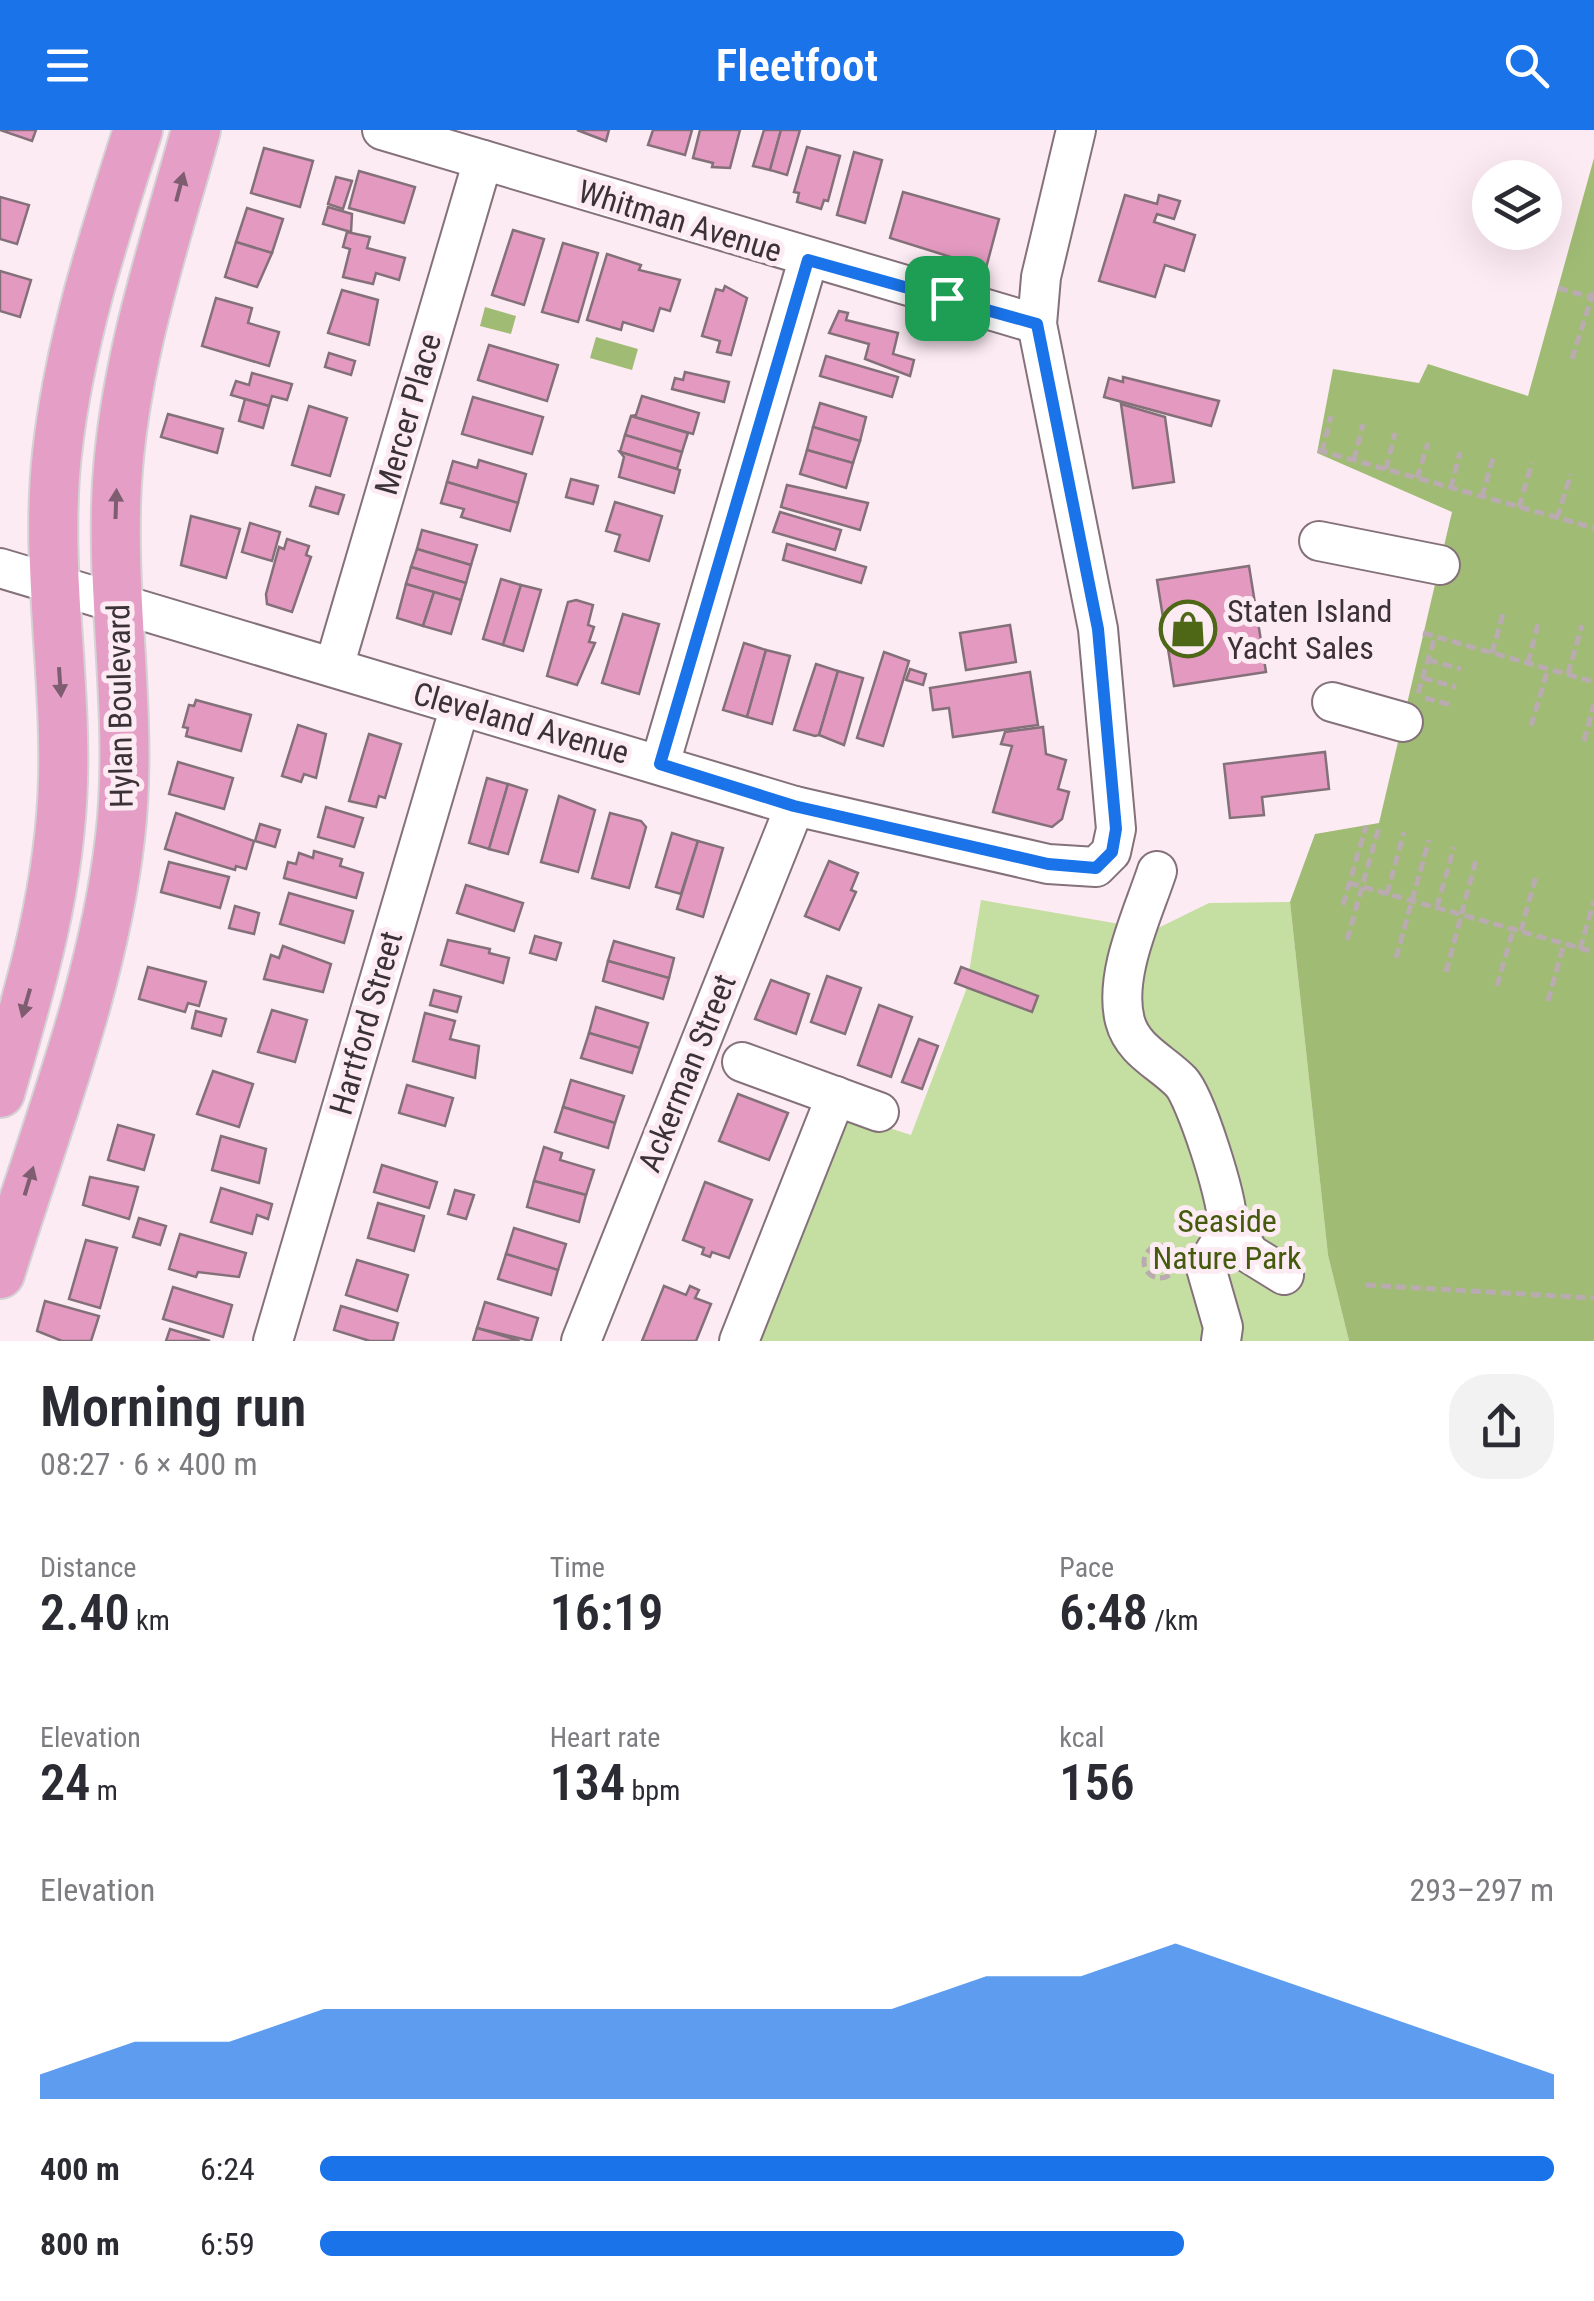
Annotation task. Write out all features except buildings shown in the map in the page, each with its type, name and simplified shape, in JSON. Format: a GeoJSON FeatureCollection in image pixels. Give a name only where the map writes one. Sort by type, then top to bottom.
{"type":"FeatureCollection","features":[{"type":"Feature","properties":{"kind":"main road","name":"Hylan Boulevard"},"geometry":{"type":"LineString","coordinates":[[3,1075],[45,934],[60,846],[63,775],[56,585],[57,458],[69,373],[138,130]]}},
{"type":"Feature","properties":{"kind":"main road","name":"Hylan Boulevard"},"geometry":{"type":"LineString","coordinates":[[0,1274],[88,987],[114,876],[126,747],[115,522],[126,406],[144,320],[196,130]]}},
{"type":"Feature","properties":{"kind":"street","name":"Whitman Avenue"},"geometry":{"type":"LineString","coordinates":[[382,130],[808,260],[1037,324]]}},
{"type":"Feature","properties":{"kind":"street"},"geometry":{"type":"LineString","coordinates":[[1037,324],[1041,277],[1076,130]]}},
{"type":"Feature","properties":{"kind":"street","name":"Mercer Place"},"geometry":{"type":"LineString","coordinates":[[334,668],[483,160]]}},
{"type":"Feature","properties":{"kind":"street"},"geometry":{"type":"LineString","coordinates":[[660,764],[808,260]]}},
{"type":"Feature","properties":{"kind":"street","name":"Cleveland Avenue"},"geometry":{"type":"LineString","coordinates":[[0,568],[794,806],[1086,870],[1105,862],[1112,852],[1116,818],[1098,629],[1037,324]]}},
{"type":"Feature","properties":{"kind":"street"},"geometry":{"type":"LineString","coordinates":[[1319,541],[1440,565]]}},
{"type":"Feature","properties":{"kind":"street"},"geometry":{"type":"LineString","coordinates":[[1332,702],[1402,722]]}},
{"type":"Feature","properties":{"kind":"street","name":"Hartford Street"},"geometry":{"type":"LineString","coordinates":[[272,1341],[460,706]]}},
{"type":"Feature","properties":{"kind":"street","name":"Ackerman Street"},"geometry":{"type":"LineString","coordinates":[[582,1341],[794,806]]}},
{"type":"Feature","properties":{"kind":"street"},"geometry":{"type":"LineString","coordinates":[[1157,872],[1130,959],[1125,1021],[1137,1045],[1178,1079],[1192,1098],[1228,1221],[1250,1254],[1284,1274]]}},
{"type":"Feature","properties":{"kind":"street"},"geometry":{"type":"LineString","coordinates":[[742,1062],[879,1112]]}},
{"type":"Feature","properties":{"kind":"street"},"geometry":{"type":"LineString","coordinates":[[740,1341],[836,1096]]}},
{"type":"Feature","properties":{"kind":"street"},"geometry":{"type":"LineString","coordinates":[[1221,1341],[1223,1326],[1206,1268],[1228,1221]]}},
{"type":"Feature","properties":{"kind":"path"},"geometry":{"type":"LineString","coordinates":[[1558,288],[1593,295],[1572,359]]}},
{"type":"Feature","properties":{"kind":"path"},"geometry":{"type":"LineString","coordinates":[[1331,416],[1320,451],[1594,528]]}},
{"type":"Feature","properties":{"kind":"path"},"geometry":{"type":"LineString","coordinates":[[1354,460],[1363,424]]}},
{"type":"Feature","properties":{"kind":"path"},"geometry":{"type":"LineString","coordinates":[[1386,470],[1395,433]]}},
{"type":"Feature","properties":{"kind":"path"},"geometry":{"type":"LineString","coordinates":[[1418,478],[1428,442]]}},
{"type":"Feature","properties":{"kind":"path"},"geometry":{"type":"LineString","coordinates":[[1451,488],[1460,452]]}},
{"type":"Feature","properties":{"kind":"path"},"geometry":{"type":"LineString","coordinates":[[1482,496],[1494,454]]}},
{"type":"Feature","properties":{"kind":"path"},"geometry":{"type":"LineString","coordinates":[[1519,507],[1532,463]]}},
{"type":"Feature","properties":{"kind":"path"},"geometry":{"type":"LineString","coordinates":[[1558,518],[1571,474]]}},
{"type":"Feature","properties":{"kind":"path"},"geometry":{"type":"LineString","coordinates":[[1492,653],[1504,610]]}},
{"type":"Feature","properties":{"kind":"path"},"geometry":{"type":"LineString","coordinates":[[1528,664],[1539,620]]}},
{"type":"Feature","properties":{"kind":"path"},"geometry":{"type":"LineString","coordinates":[[1568,674],[1582,625]]}},
{"type":"Feature","properties":{"kind":"path"},"geometry":{"type":"LineString","coordinates":[[1423,634],[1594,682]]}},
{"type":"Feature","properties":{"kind":"path"},"geometry":{"type":"LineString","coordinates":[[1435,637],[1418,695],[1451,705]]}},
{"type":"Feature","properties":{"kind":"path"},"geometry":{"type":"LineString","coordinates":[[1428,660],[1461,669]]}},
{"type":"Feature","properties":{"kind":"path"},"geometry":{"type":"LineString","coordinates":[[1531,726],[1548,669]]}},
{"type":"Feature","properties":{"kind":"path"},"geometry":{"type":"LineString","coordinates":[[1423,678],[1456,687]]}},
{"type":"Feature","properties":{"kind":"path"},"geometry":{"type":"LineString","coordinates":[[1584,741],[1594,704]]}},
{"type":"Feature","properties":{"kind":"path"},"geometry":{"type":"LineString","coordinates":[[1342,906],[1366,826]]}},
{"type":"Feature","properties":{"kind":"path"},"geometry":{"type":"LineString","coordinates":[[1347,940],[1378,826]]}},
{"type":"Feature","properties":{"kind":"path"},"geometry":{"type":"LineString","coordinates":[[1387,894],[1404,832]]}},
{"type":"Feature","properties":{"kind":"path"},"geometry":{"type":"LineString","coordinates":[[1396,958],[1429,840]]}},
{"type":"Feature","properties":{"kind":"path"},"geometry":{"type":"LineString","coordinates":[[1437,908],[1454,847]]}},
{"type":"Feature","properties":{"kind":"path"},"geometry":{"type":"LineString","coordinates":[[1446,972],[1476,860]]}},
{"type":"Feature","properties":{"kind":"path"},"geometry":{"type":"LineString","coordinates":[[1497,986],[1536,876]]}},
{"type":"Feature","properties":{"kind":"path"},"geometry":{"type":"LineString","coordinates":[[1349,883],[1594,952]]}},
{"type":"Feature","properties":{"kind":"path"},"geometry":{"type":"LineString","coordinates":[[1580,948],[1594,901]]}},
{"type":"Feature","properties":{"kind":"path"},"geometry":{"type":"LineString","coordinates":[[1548,1000],[1564,944]]}},
{"type":"Feature","properties":{"kind":"path"},"geometry":{"type":"LineString","coordinates":[[1164,1246],[1173,1252],[1176,1266],[1166,1277],[1156,1277],[1145,1260],[1154,1248],[1164,1246]]}},
{"type":"Feature","properties":{"kind":"path"},"geometry":{"type":"LineString","coordinates":[[1366,1285],[1594,1298]]}},
{"type":"Feature","properties":{"kind":"green space","name":"Seaside Nature Park"},"geometry":{"type":"Polygon","coordinates":[[[981,900],[1154,930],[1209,903],[1290,902],[1328,1255],[1349,1341],[760,1341],[846,1114],[911,1135],[966,990],[981,900]]]}},
{"type":"Feature","properties":{"kind":"shaded area"},"geometry":{"type":"Polygon","coordinates":[[[1594,158],[1594,1341],[1349,1341],[1328,1255],[1290,902],[1315,834],[1379,823],[1452,512],[1317,453],[1333,369],[1419,383],[1428,364],[1528,396],[1594,158]]]}},
{"type":"Feature","properties":{"kind":"shaded area"},"geometry":{"type":"Polygon","coordinates":[[[485,307],[516,316],[511,334],[480,326],[485,307]]]}},
{"type":"Feature","properties":{"kind":"shaded area"},"geometry":{"type":"Polygon","coordinates":[[[596,337],[638,349],[632,370],[590,358],[596,337]]]}},
{"type":"Feature","properties":{"kind":"place","name":"Staten Island Yacht Sales"},"geometry":{"type":"Point","coordinates":[1188,629]}},
{"type":"Feature","properties":{"kind":"route"},"geometry":{"type":"LineString","coordinates":[[808,260],[947,298],[1037,324],[1084,543],[1098,629],[1116,829],[1112,852],[1096,868],[1048,864],[794,806],[660,764],[808,260]]}}]}
